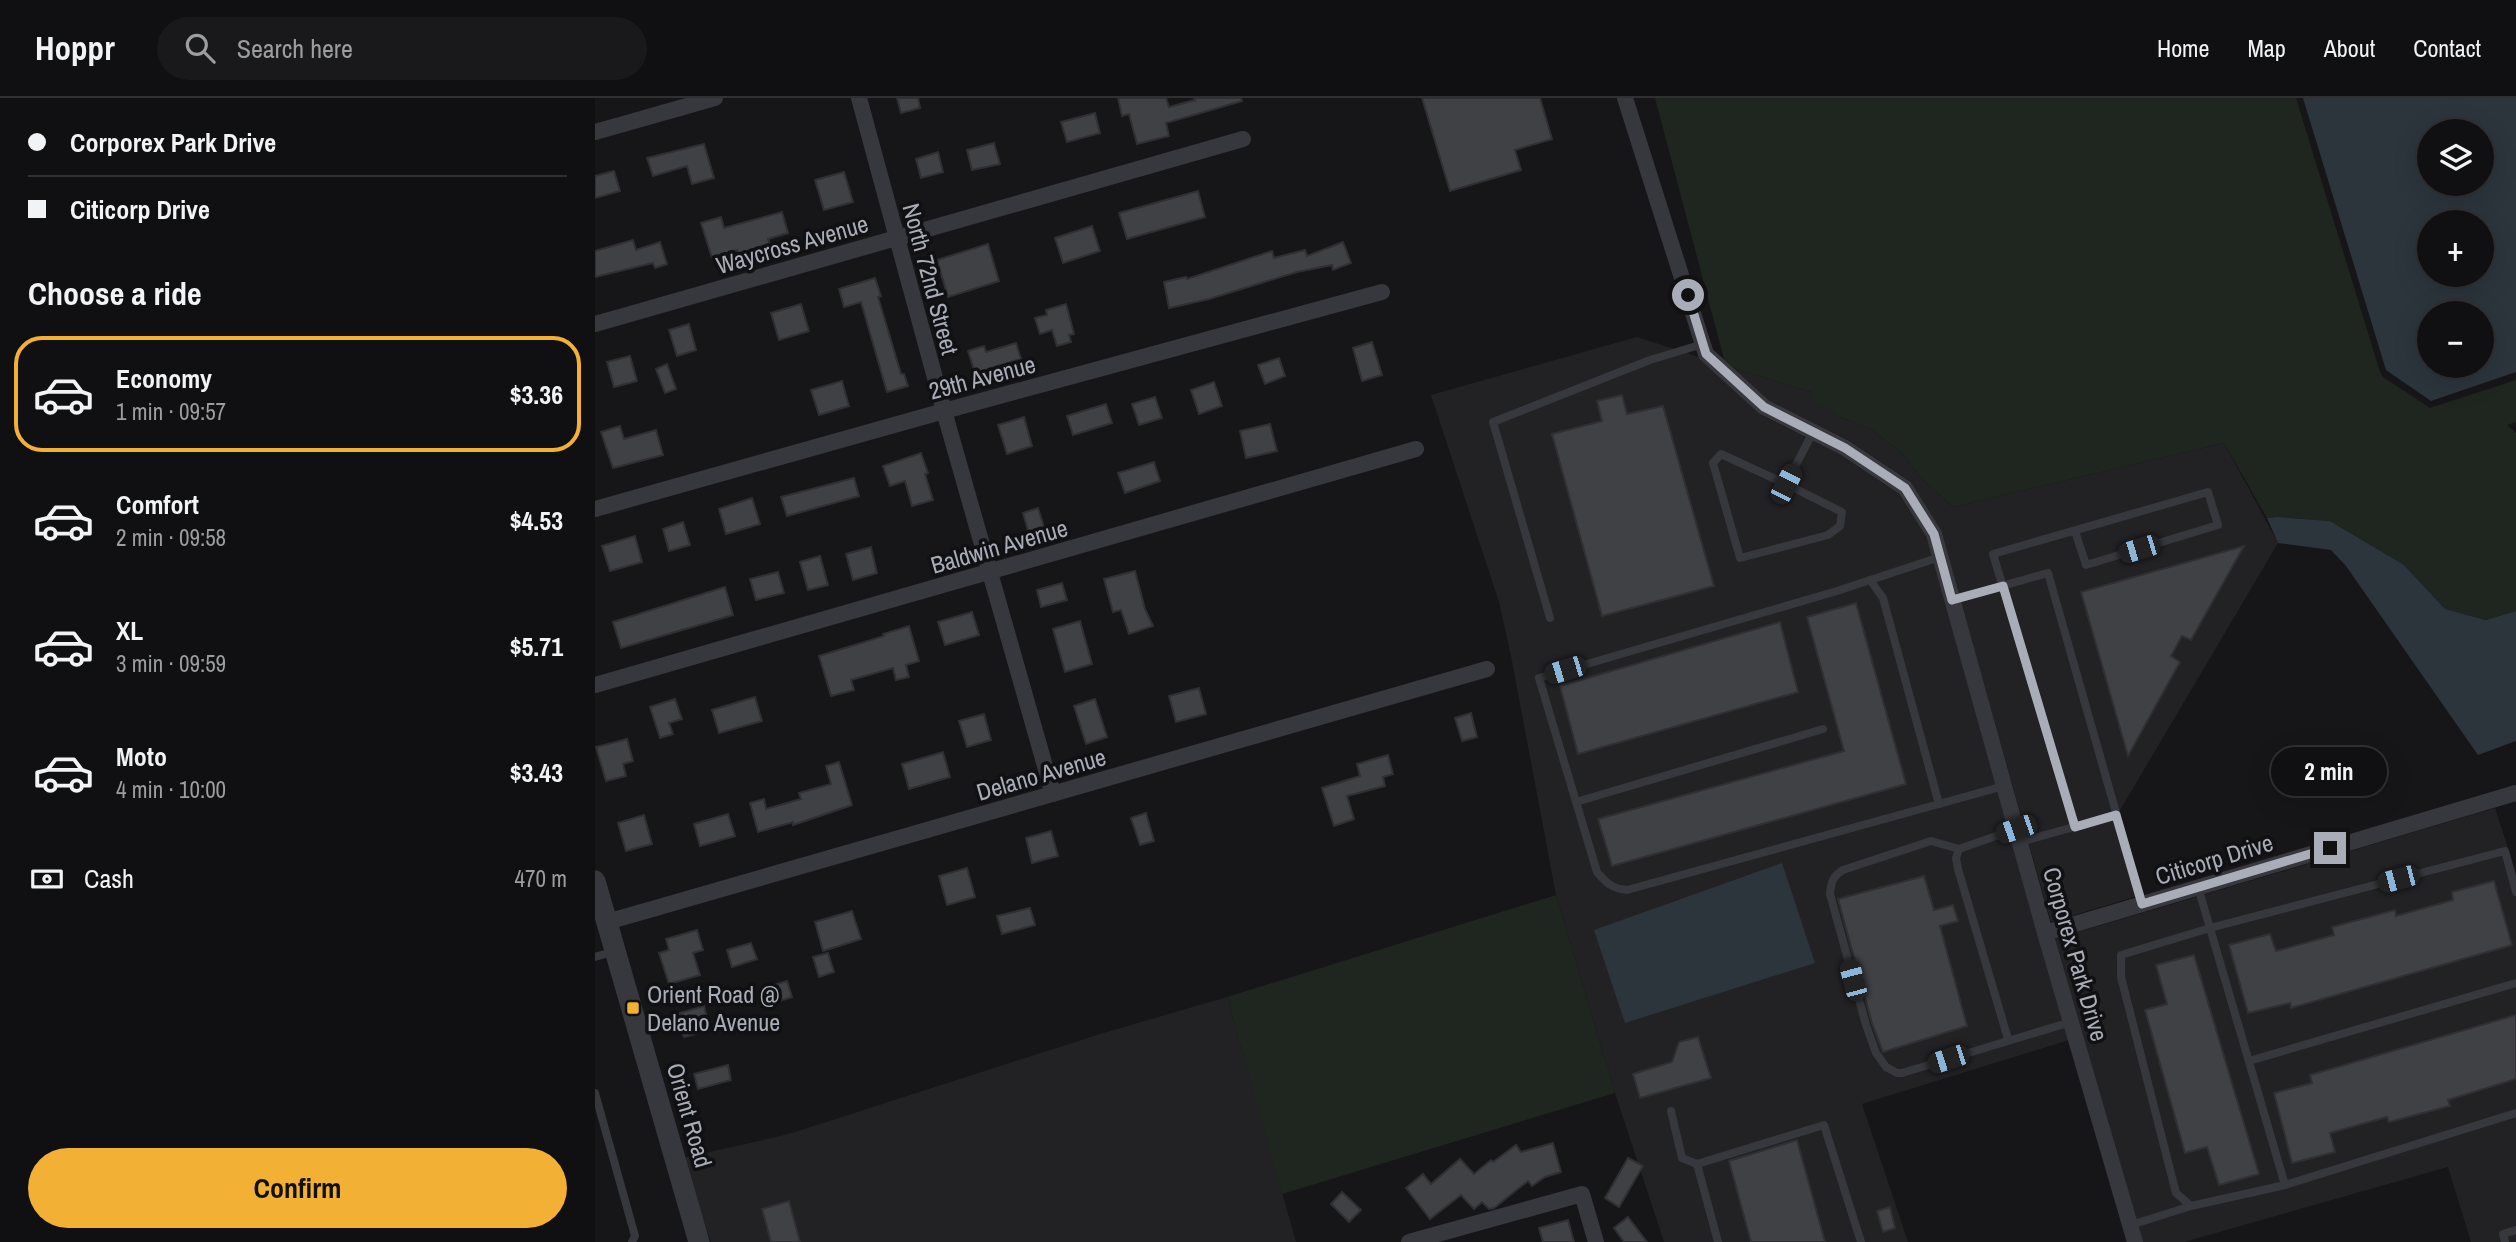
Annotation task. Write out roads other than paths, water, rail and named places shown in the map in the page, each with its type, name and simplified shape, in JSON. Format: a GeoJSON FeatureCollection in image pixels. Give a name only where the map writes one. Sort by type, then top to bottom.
{"type":"FeatureCollection","features":[{"type":"Feature","properties":{"kind":"street"},"geometry":{"type":"LineString","coordinates":[[595,132],[715,98]]}},
{"type":"Feature","properties":{"kind":"street","name":"North 72nd Street"},"geometry":{"type":"LineString","coordinates":[[859,98],[944,411],[1053,794]]}},
{"type":"Feature","properties":{"kind":"street","name":"Corporex Park Drive"},"geometry":{"type":"LineString","coordinates":[[1625,98],[1706,354],[1764,407],[1845,448],[1905,488],[1934,534],[2135,1242]]}},
{"type":"Feature","properties":{"kind":"street","name":"Waycross Avenue"},"geometry":{"type":"LineString","coordinates":[[595,324],[1243,139]]}},
{"type":"Feature","properties":{"kind":"street","name":"29th Avenue"},"geometry":{"type":"LineString","coordinates":[[595,509],[1383,292]]}},
{"type":"Feature","properties":{"kind":"street","name":"Baldwin Avenue"},"geometry":{"type":"LineString","coordinates":[[595,685],[1416,449]]}},
{"type":"Feature","properties":{"kind":"street","name":"Delano Avenue"},"geometry":{"type":"LineString","coordinates":[[602,916],[1053,794],[1487,669]]}},
{"type":"Feature","properties":{"kind":"street","name":"Citicorp Drive"},"geometry":{"type":"LineString","coordinates":[[2046,933],[2516,793]]}},
{"type":"Feature","properties":{"kind":"street","name":"Orient Road"},"geometry":{"type":"LineString","coordinates":[[595,881],[602,916],[605,954],[699,1242]]}},
{"type":"Feature","properties":{"kind":"street"},"geometry":{"type":"LineString","coordinates":[[1409,1242],[1582,1194],[1596,1242]]}},
{"type":"Feature","properties":{"kind":"lane"},"geometry":{"type":"LineString","coordinates":[[1549,618],[1493,422],[1650,360],[1703,344]]}},
{"type":"Feature","properties":{"kind":"lane"},"geometry":{"type":"LineString","coordinates":[[1786,484],[1813,432]]}},
{"type":"Feature","properties":{"kind":"lane"},"geometry":{"type":"LineString","coordinates":[[1721,454],[1786,484],[1842,512],[1840,526],[1828,535],[1740,558],[1713,463],[1721,454]]}},
{"type":"Feature","properties":{"kind":"lane"},"geometry":{"type":"LineString","coordinates":[[2075,531],[2086,565],[2218,525],[2208,492],[1993,554],[2075,827]]}},
{"type":"Feature","properties":{"kind":"lane"},"geometry":{"type":"LineString","coordinates":[[1940,557],[1539,678],[1597,872],[1617,890],[1627,890],[2004,786]]}},
{"type":"Feature","properties":{"kind":"lane"},"geometry":{"type":"LineString","coordinates":[[1952,600],[2048,573],[2142,904]]}},
{"type":"Feature","properties":{"kind":"lane"},"geometry":{"type":"LineString","coordinates":[[1870,580],[1883,598],[1939,804]]}},
{"type":"Feature","properties":{"kind":"lane"},"geometry":{"type":"LineString","coordinates":[[1576,802],[1823,729]]}},
{"type":"Feature","properties":{"kind":"lane"},"geometry":{"type":"LineString","coordinates":[[2071,1022],[1902,1073],[1891,1070],[1876,1053],[1866,1026],[1842,940],[1831,885],[1835,875],[1865,862],[1931,841],[1959,849],[2075,827],[2116,815]]}},
{"type":"Feature","properties":{"kind":"lane"},"geometry":{"type":"LineString","coordinates":[[1959,849],[1956,858],[1958,869],[2008,1039]]}},
{"type":"Feature","properties":{"kind":"lane"},"geometry":{"type":"LineString","coordinates":[[2191,1206],[2176,1193],[2121,978],[2121,955],[2210,928],[2505,851],[2516,892]]}},
{"type":"Feature","properties":{"kind":"lane"},"geometry":{"type":"LineString","coordinates":[[2198,887],[2285,1185]]}},
{"type":"Feature","properties":{"kind":"lane"},"geometry":{"type":"LineString","coordinates":[[2249,1061],[2516,983]]}},
{"type":"Feature","properties":{"kind":"lane"},"geometry":{"type":"LineString","coordinates":[[595,1093],[635,1236],[632,1242]]}},
{"type":"Feature","properties":{"kind":"lane"},"geometry":{"type":"LineString","coordinates":[[1671,1111],[1682,1158],[1697,1164],[1824,1125],[1861,1242]]}},
{"type":"Feature","properties":{"kind":"lane"},"geometry":{"type":"LineString","coordinates":[[2131,1225],[2191,1206],[2285,1185],[2516,1113]]}},
{"type":"Feature","properties":{"kind":"lane"},"geometry":{"type":"LineString","coordinates":[[1697,1164],[1718,1242]]}},
{"type":"Feature","properties":{"kind":"lane"},"geometry":{"type":"LineString","coordinates":[[2505,1242],[2503,1234],[2516,1230]]}},
{"type":"Feature","properties":{"kind":"place","name":"Orient Road @ Delano Avenue"},"geometry":{"type":"Point","coordinates":[633,1008]}}]}
